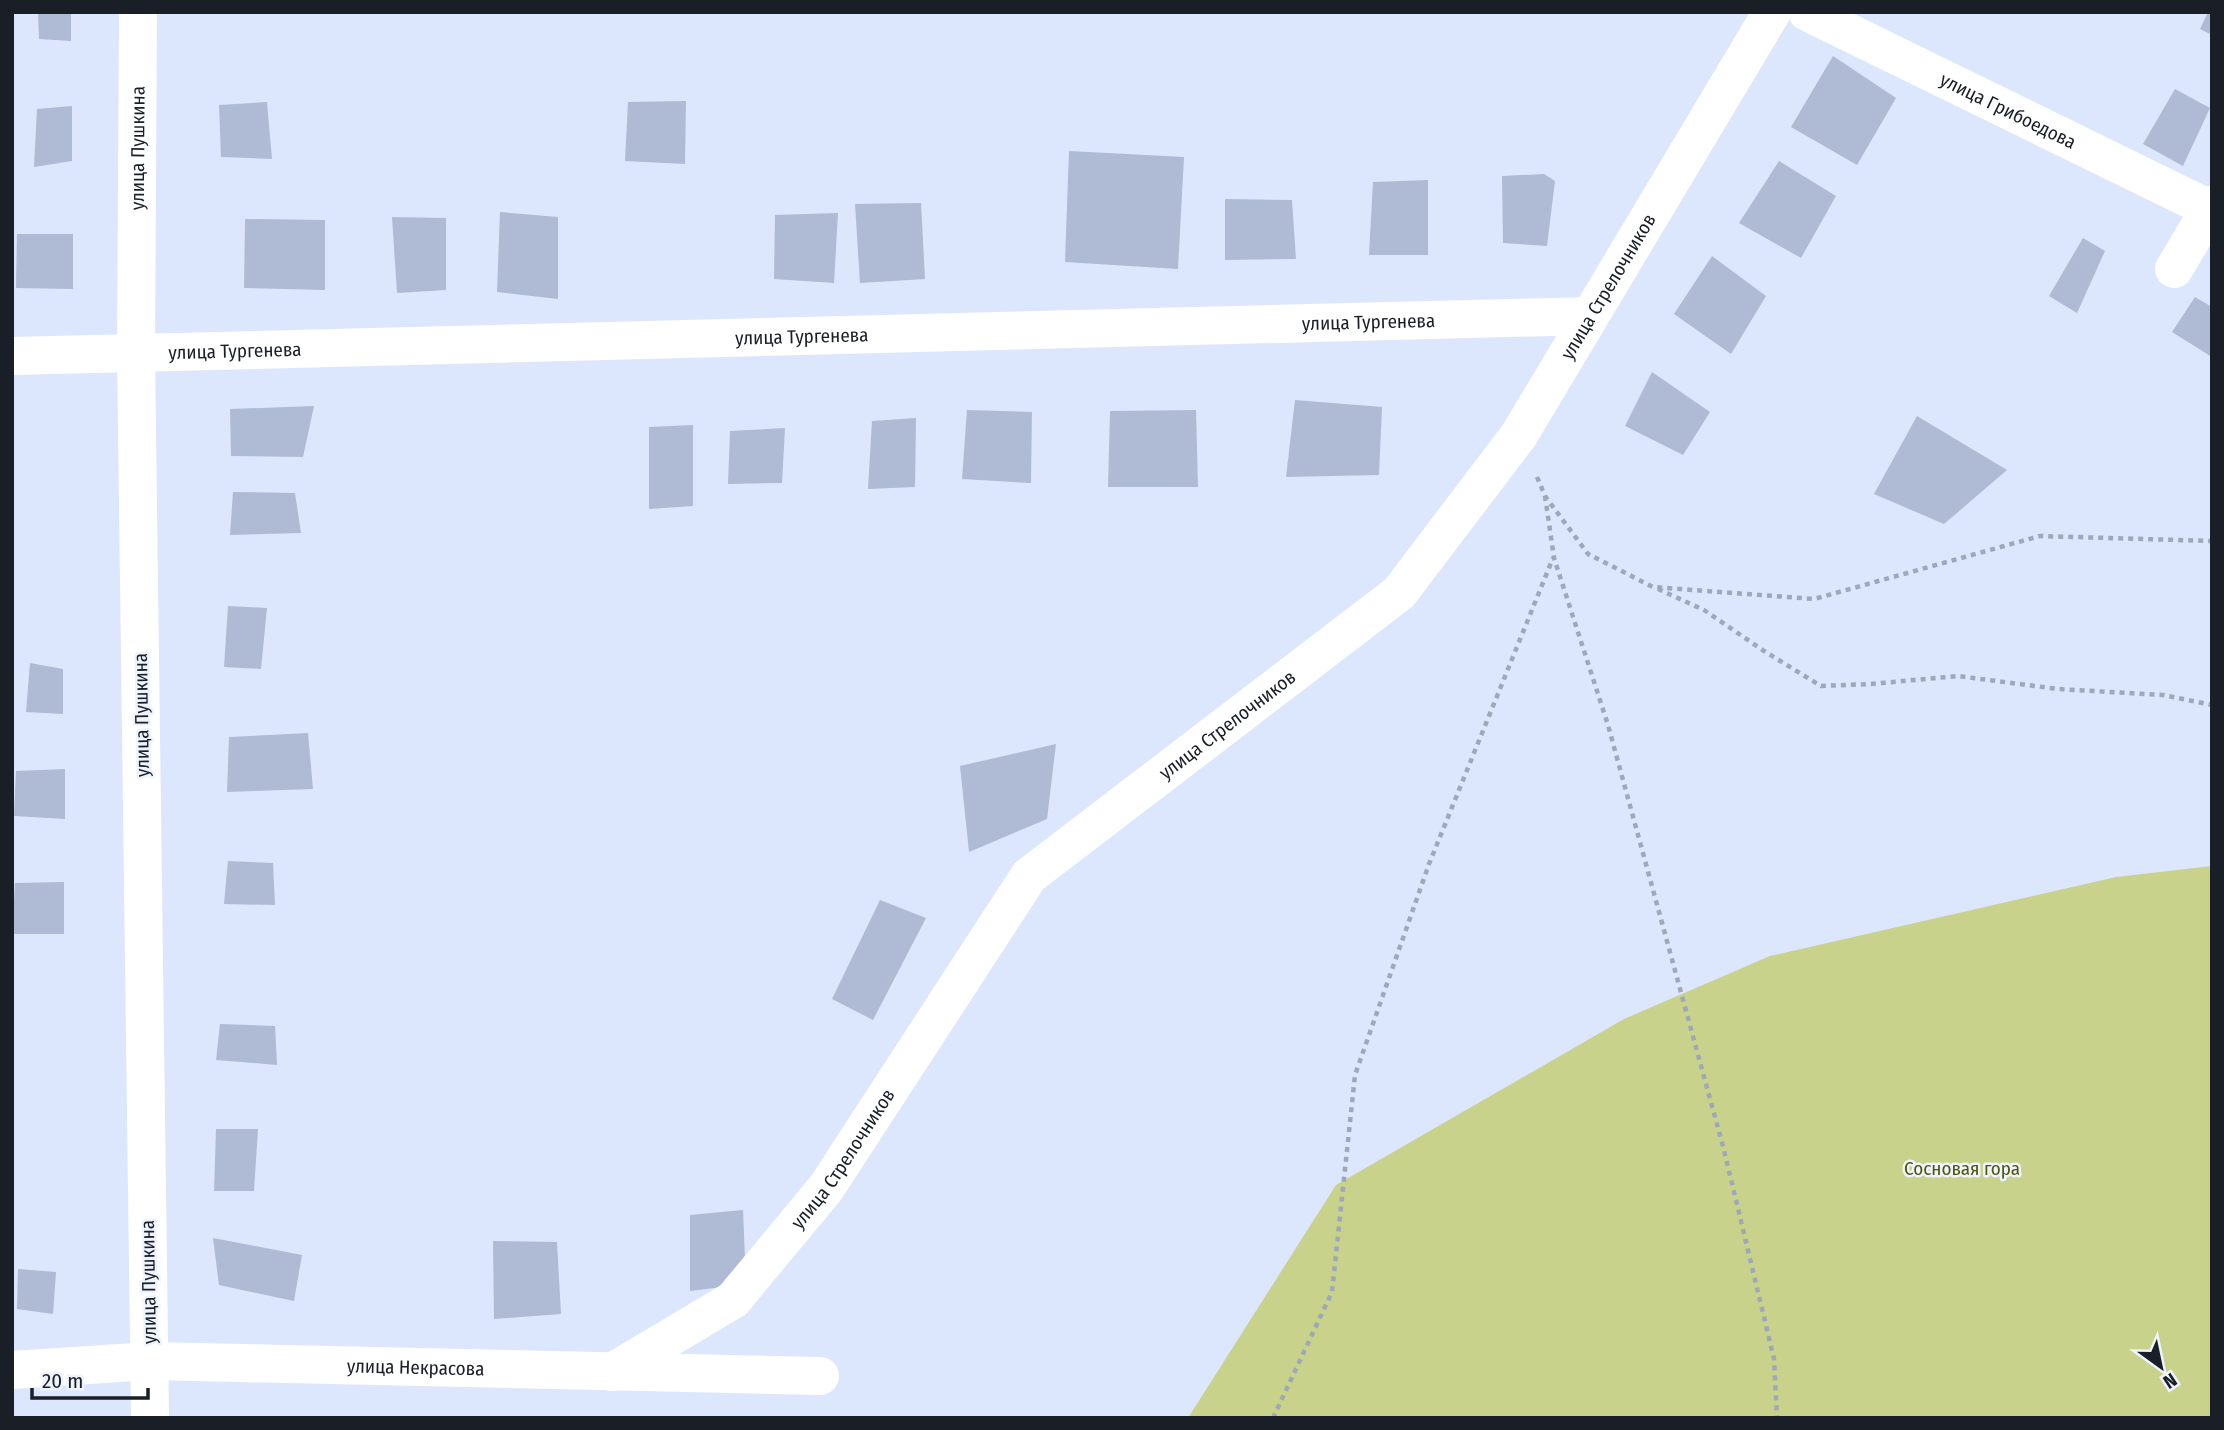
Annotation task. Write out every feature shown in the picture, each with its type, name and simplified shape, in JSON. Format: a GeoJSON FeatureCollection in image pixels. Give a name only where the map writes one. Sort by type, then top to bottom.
{"type":"FeatureCollection","features":[{"type":"Feature","properties":{"kind":"street","name":"улица Пушкина"},"geometry":{"type":"LineString","coordinates":[[138,12],[136,353],[150,1418]]}},
{"type":"Feature","properties":{"kind":"street","name":"улица Стрелочников"},"geometry":{"type":"LineString","coordinates":[[612,1372],[733,1300],[826,1188],[1029,876],[1399,593],[1519,435],[1772,12]]}},
{"type":"Feature","properties":{"kind":"street","name":"улица Грибоедова"},"geometry":{"type":"LineString","coordinates":[[1807,12],[2211,207]]}},
{"type":"Feature","properties":{"kind":"street"},"geometry":{"type":"LineString","coordinates":[[2174,269],[2211,207]]}},
{"type":"Feature","properties":{"kind":"street","name":"улица Тургенева"},"geometry":{"type":"LineString","coordinates":[[12,356],[1589,316]]}},
{"type":"Feature","properties":{"kind":"street","name":"улица Некрасова"},"geometry":{"type":"LineString","coordinates":[[12,1370],[149,1361],[820,1376]]}},
{"type":"Feature","properties":{"kind":"path"},"geometry":{"type":"LineString","coordinates":[[1519,435],[1545,496],[1588,554],[1704,610],[1821,686],[1958,676],[2057,689],[2163,695],[2212,705]]}},
{"type":"Feature","properties":{"kind":"path"},"geometry":{"type":"LineString","coordinates":[[1545,496],[1554,558],[1608,724],[1724,1150],[1774,1359],[1777,1418]]}},
{"type":"Feature","properties":{"kind":"path"},"geometry":{"type":"LineString","coordinates":[[1653,587],[1814,599],[2040,536],[2212,541]]}},
{"type":"Feature","properties":{"kind":"path"},"geometry":{"type":"LineString","coordinates":[[1273,1418],[1332,1292],[1355,1075],[1429,864],[1554,558]]}},
{"type":"Feature","properties":{"kind":"green space","name":"Сосновая гора"},"geometry":{"type":"Polygon","coordinates":[[[2212,866],[2212,1418],[1188,1418],[1336,1185],[1624,1019],[1770,956],[2116,877],[2212,866]]]}},
{"type":"Feature","properties":{"kind":"building"},"geometry":{"type":"Polygon","coordinates":[[[38,12],[71,12],[71,41],[39,39],[38,12]]]}},
{"type":"Feature","properties":{"kind":"building"},"geometry":{"type":"Polygon","coordinates":[[[2208,12],[2212,12],[2212,35],[2200,29],[2208,12]]]}},
{"type":"Feature","properties":{"kind":"building"},"geometry":{"type":"Polygon","coordinates":[[[1833,56],[1896,98],[1857,165],[1791,127],[1833,56]]]}},
{"type":"Feature","properties":{"kind":"building"},"geometry":{"type":"Polygon","coordinates":[[[2175,89],[2210,108],[2183,166],[2143,144],[2175,89]]]}},
{"type":"Feature","properties":{"kind":"building"},"geometry":{"type":"Polygon","coordinates":[[[686,101],[685,164],[625,161],[628,102],[686,101]]]}},
{"type":"Feature","properties":{"kind":"building"},"geometry":{"type":"Polygon","coordinates":[[[267,102],[272,159],[221,157],[219,105],[267,102]]]}},
{"type":"Feature","properties":{"kind":"building"},"geometry":{"type":"Polygon","coordinates":[[[72,106],[72,161],[34,167],[37,109],[72,106]]]}},
{"type":"Feature","properties":{"kind":"building"},"geometry":{"type":"Polygon","coordinates":[[[1069,151],[1184,157],[1178,269],[1065,262],[1069,151]]]}},
{"type":"Feature","properties":{"kind":"building"},"geometry":{"type":"Polygon","coordinates":[[[1779,161],[1836,196],[1801,258],[1739,223],[1779,161]]]}},
{"type":"Feature","properties":{"kind":"building"},"geometry":{"type":"Polygon","coordinates":[[[1544,174],[1555,181],[1547,246],[1503,243],[1502,176],[1544,174]]]}},
{"type":"Feature","properties":{"kind":"building"},"geometry":{"type":"Polygon","coordinates":[[[1428,180],[1428,255],[1369,255],[1373,182],[1428,180]]]}},
{"type":"Feature","properties":{"kind":"building"},"geometry":{"type":"Polygon","coordinates":[[[1225,199],[1292,200],[1296,259],[1225,260],[1225,199]]]}},
{"type":"Feature","properties":{"kind":"building"},"geometry":{"type":"Polygon","coordinates":[[[921,203],[925,279],[860,283],[855,204],[921,203]]]}},
{"type":"Feature","properties":{"kind":"building"},"geometry":{"type":"Polygon","coordinates":[[[500,212],[558,217],[558,299],[497,292],[500,212]]]}},
{"type":"Feature","properties":{"kind":"building"},"geometry":{"type":"Polygon","coordinates":[[[838,213],[834,283],[774,279],[775,215],[838,213]]]}},
{"type":"Feature","properties":{"kind":"building"},"geometry":{"type":"Polygon","coordinates":[[[392,217],[446,218],[446,290],[397,293],[392,217]]]}},
{"type":"Feature","properties":{"kind":"building"},"geometry":{"type":"Polygon","coordinates":[[[245,219],[325,220],[325,290],[244,288],[245,219]]]}},
{"type":"Feature","properties":{"kind":"building"},"geometry":{"type":"Polygon","coordinates":[[[17,234],[73,234],[73,289],[16,288],[17,234]]]}},
{"type":"Feature","properties":{"kind":"building"},"geometry":{"type":"Polygon","coordinates":[[[2083,238],[2105,251],[2077,313],[2049,296],[2083,238]]]}},
{"type":"Feature","properties":{"kind":"building"},"geometry":{"type":"Polygon","coordinates":[[[1712,256],[1766,296],[1731,354],[1674,314],[1712,256]]]}},
{"type":"Feature","properties":{"kind":"building"},"geometry":{"type":"Polygon","coordinates":[[[2195,297],[2212,307],[2212,357],[2172,332],[2195,297]]]}},
{"type":"Feature","properties":{"kind":"building"},"geometry":{"type":"Polygon","coordinates":[[[1652,372],[1710,412],[1683,455],[1625,426],[1652,372]]]}},
{"type":"Feature","properties":{"kind":"building"},"geometry":{"type":"Polygon","coordinates":[[[1295,400],[1382,407],[1379,475],[1286,477],[1295,400]]]}},
{"type":"Feature","properties":{"kind":"building"},"geometry":{"type":"Polygon","coordinates":[[[314,406],[303,457],[231,456],[230,409],[314,406]]]}},
{"type":"Feature","properties":{"kind":"building"},"geometry":{"type":"Polygon","coordinates":[[[967,410],[1032,412],[1031,483],[962,479],[967,410]]]}},
{"type":"Feature","properties":{"kind":"building"},"geometry":{"type":"Polygon","coordinates":[[[1196,410],[1198,487],[1108,487],[1110,411],[1196,410]]]}},
{"type":"Feature","properties":{"kind":"building"},"geometry":{"type":"Polygon","coordinates":[[[1917,416],[2007,470],[1944,524],[1874,494],[1917,416]]]}},
{"type":"Feature","properties":{"kind":"building"},"geometry":{"type":"Polygon","coordinates":[[[916,418],[915,487],[868,489],[872,421],[916,418]]]}},
{"type":"Feature","properties":{"kind":"building"},"geometry":{"type":"Polygon","coordinates":[[[693,425],[693,506],[649,509],[649,427],[693,425]]]}},
{"type":"Feature","properties":{"kind":"building"},"geometry":{"type":"Polygon","coordinates":[[[785,428],[782,483],[728,484],[730,431],[785,428]]]}},
{"type":"Feature","properties":{"kind":"building"},"geometry":{"type":"Polygon","coordinates":[[[233,492],[295,493],[301,533],[230,535],[233,492]]]}},
{"type":"Feature","properties":{"kind":"building"},"geometry":{"type":"Polygon","coordinates":[[[228,606],[267,608],[261,669],[224,667],[228,606]]]}},
{"type":"Feature","properties":{"kind":"building"},"geometry":{"type":"Polygon","coordinates":[[[30,663],[63,669],[63,714],[26,712],[30,663]]]}},
{"type":"Feature","properties":{"kind":"building"},"geometry":{"type":"Polygon","coordinates":[[[308,733],[313,789],[227,792],[229,737],[308,733]]]}},
{"type":"Feature","properties":{"kind":"building"},"geometry":{"type":"Polygon","coordinates":[[[1056,744],[1047,819],[969,852],[960,766],[1056,744]]]}},
{"type":"Feature","properties":{"kind":"building"},"geometry":{"type":"Polygon","coordinates":[[[65,769],[65,819],[14,816],[16,771],[65,769]]]}},
{"type":"Feature","properties":{"kind":"building"},"geometry":{"type":"Polygon","coordinates":[[[228,861],[273,863],[275,905],[224,904],[228,861]]]}},
{"type":"Feature","properties":{"kind":"building"},"geometry":{"type":"Polygon","coordinates":[[[64,882],[64,934],[12,934],[15,883],[64,882]]]}},
{"type":"Feature","properties":{"kind":"building"},"geometry":{"type":"Polygon","coordinates":[[[880,900],[926,918],[873,1020],[832,999],[880,900]]]}},
{"type":"Feature","properties":{"kind":"building"},"geometry":{"type":"Polygon","coordinates":[[[220,1024],[275,1026],[277,1065],[216,1060],[220,1024]]]}},
{"type":"Feature","properties":{"kind":"building"},"geometry":{"type":"Polygon","coordinates":[[[216,1129],[258,1129],[254,1191],[214,1191],[216,1129]]]}},
{"type":"Feature","properties":{"kind":"building"},"geometry":{"type":"Polygon","coordinates":[[[743,1210],[746,1284],[690,1291],[690,1215],[743,1210]]]}},
{"type":"Feature","properties":{"kind":"building"},"geometry":{"type":"Polygon","coordinates":[[[213,1238],[302,1255],[294,1301],[219,1285],[213,1238]]]}},
{"type":"Feature","properties":{"kind":"building"},"geometry":{"type":"Polygon","coordinates":[[[493,1241],[557,1242],[561,1314],[494,1319],[493,1241]]]}},
{"type":"Feature","properties":{"kind":"building"},"geometry":{"type":"Polygon","coordinates":[[[18,1269],[56,1272],[53,1314],[17,1309],[18,1269]]]}}]}
